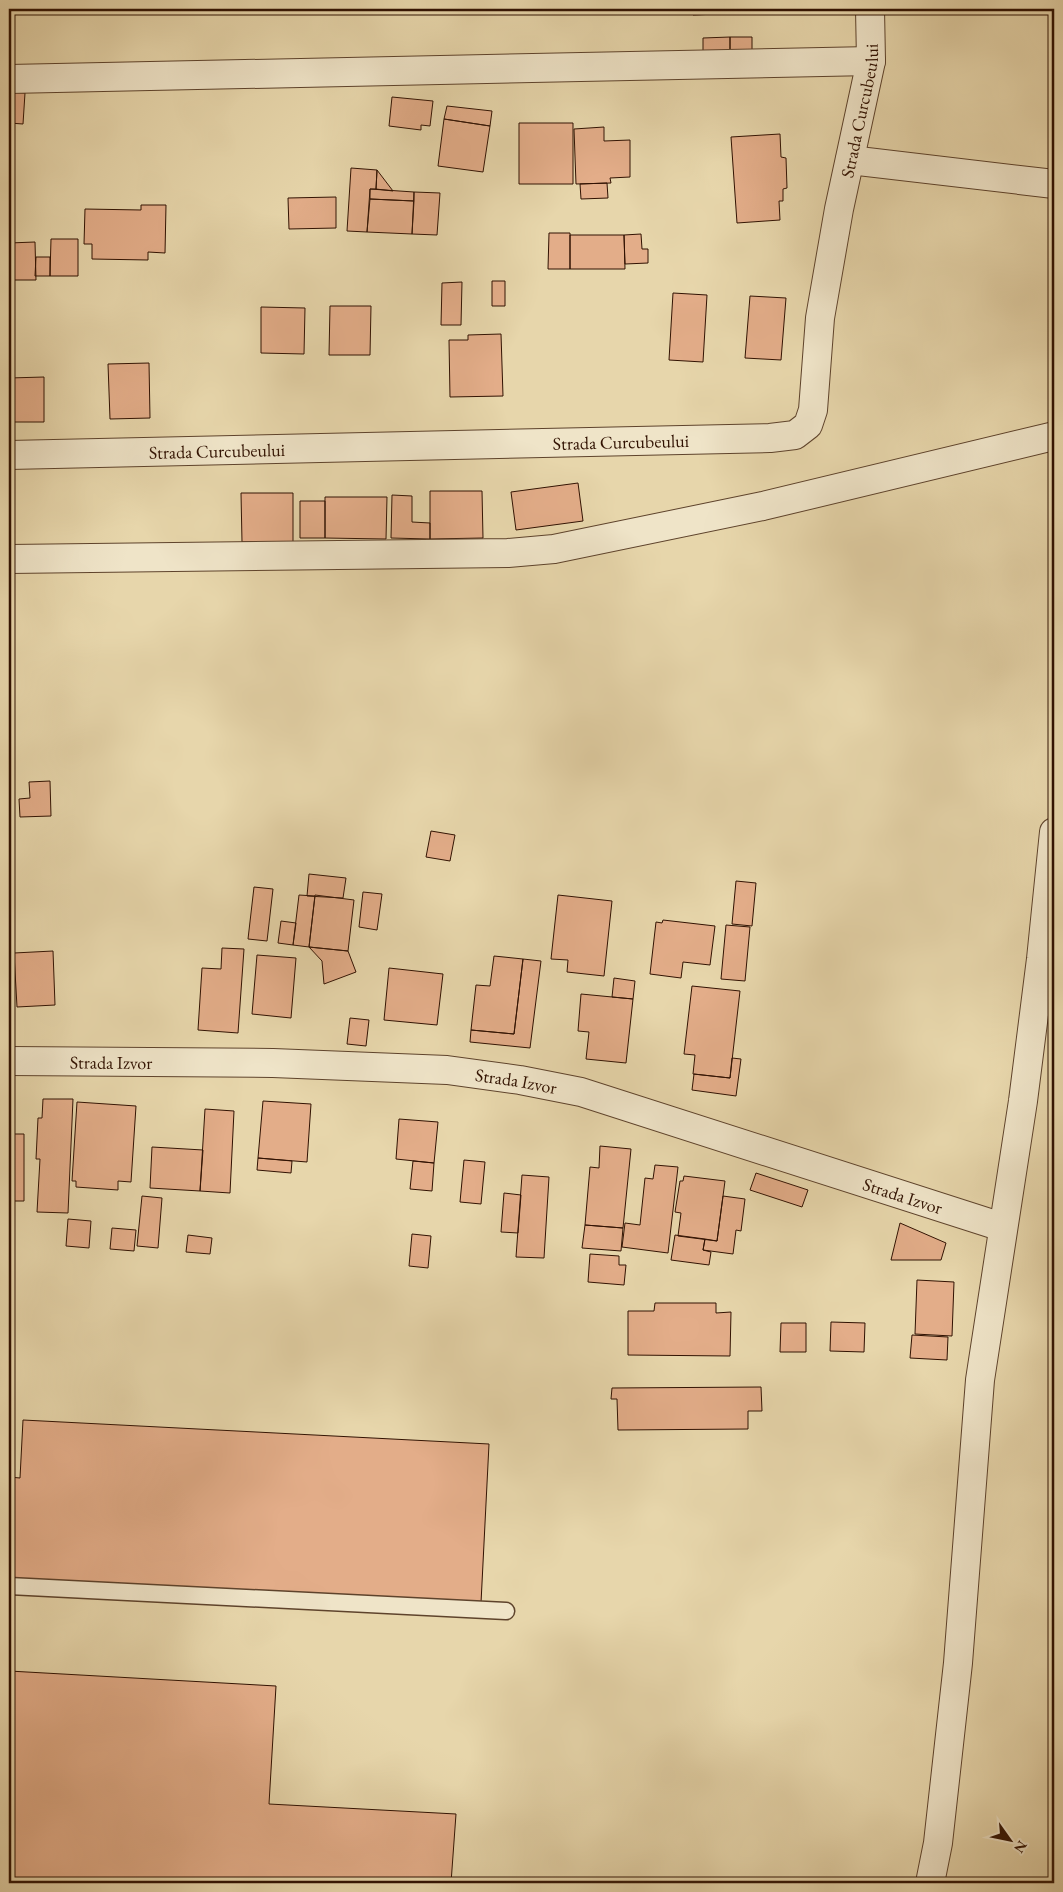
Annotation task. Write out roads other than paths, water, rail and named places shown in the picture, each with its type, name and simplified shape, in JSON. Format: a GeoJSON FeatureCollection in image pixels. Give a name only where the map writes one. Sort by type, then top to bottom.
{"type":"FeatureCollection","features":[{"type":"Feature","properties":{"kind":"street","name":"Strada Curcubeului"},"geometry":{"type":"LineString","coordinates":[[9,455],[750,439],[795,435],[808,425],[813,410],[820,318],[839,209],[871,61],[870,9]]}},
{"type":"Feature","properties":{"kind":"street"},"geometry":{"type":"LineString","coordinates":[[9,79],[871,61]]}},
{"type":"Feature","properties":{"kind":"street"},"geometry":{"type":"LineString","coordinates":[[850,160],[1054,184]]}},
{"type":"Feature","properties":{"kind":"street"},"geometry":{"type":"LineString","coordinates":[[9,559],[508,553],[554,549],[763,506],[1054,436]]}},
{"type":"Feature","properties":{"kind":"street"},"geometry":{"type":"LineString","coordinates":[[930,1883],[938,1843],[958,1663],[980,1380],[1026,1072],[1041,959],[1054,832]]}},
{"type":"Feature","properties":{"kind":"street","name":"Strada Izvor"},"geometry":{"type":"LineString","coordinates":[[9,1060],[273,1063],[447,1070],[520,1080],[581,1092],[1002,1227]]}},
{"type":"Feature","properties":{"kind":"lane"},"geometry":{"type":"LineString","coordinates":[[9,1586],[506,1611]]}}]}
